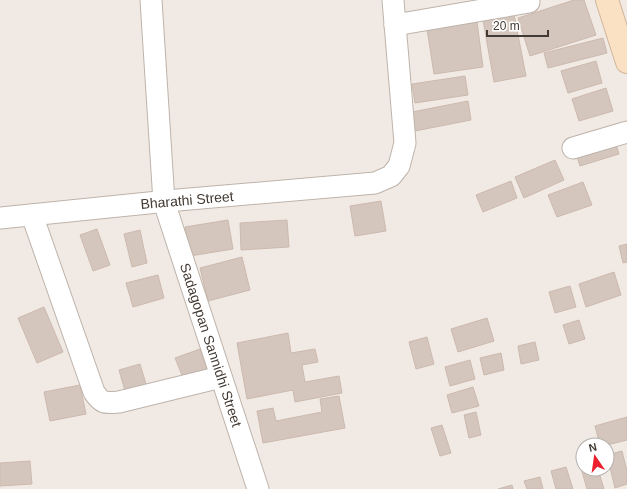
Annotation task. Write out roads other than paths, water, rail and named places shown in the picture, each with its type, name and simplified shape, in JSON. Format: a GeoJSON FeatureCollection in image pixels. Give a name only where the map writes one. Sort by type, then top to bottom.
{"type":"FeatureCollection","features":[{"type":"Feature","properties":{"kind":"street","name":"Sadagopan Sannidhi Street"},"geometry":{"type":"LineString","coordinates":[[151,0],[164,202],[258,489]]}},
{"type":"Feature","properties":{"kind":"street"},"geometry":{"type":"LineString","coordinates":[[393,0],[395,24],[530,2]]}},
{"type":"Feature","properties":{"kind":"street"},"geometry":{"type":"LineString","coordinates":[[607,0],[627,62]]}},
{"type":"Feature","properties":{"kind":"street","name":"Bharathi Street"},"geometry":{"type":"LineString","coordinates":[[0,218],[375,183],[391,176],[399,166],[405,144],[395,24]]}},
{"type":"Feature","properties":{"kind":"street"},"geometry":{"type":"LineString","coordinates":[[573,148],[627,132]]}},
{"type":"Feature","properties":{"kind":"street"},"geometry":{"type":"LineString","coordinates":[[32,215],[94,392],[99,400],[107,403],[119,402],[222,378]]}}]}
